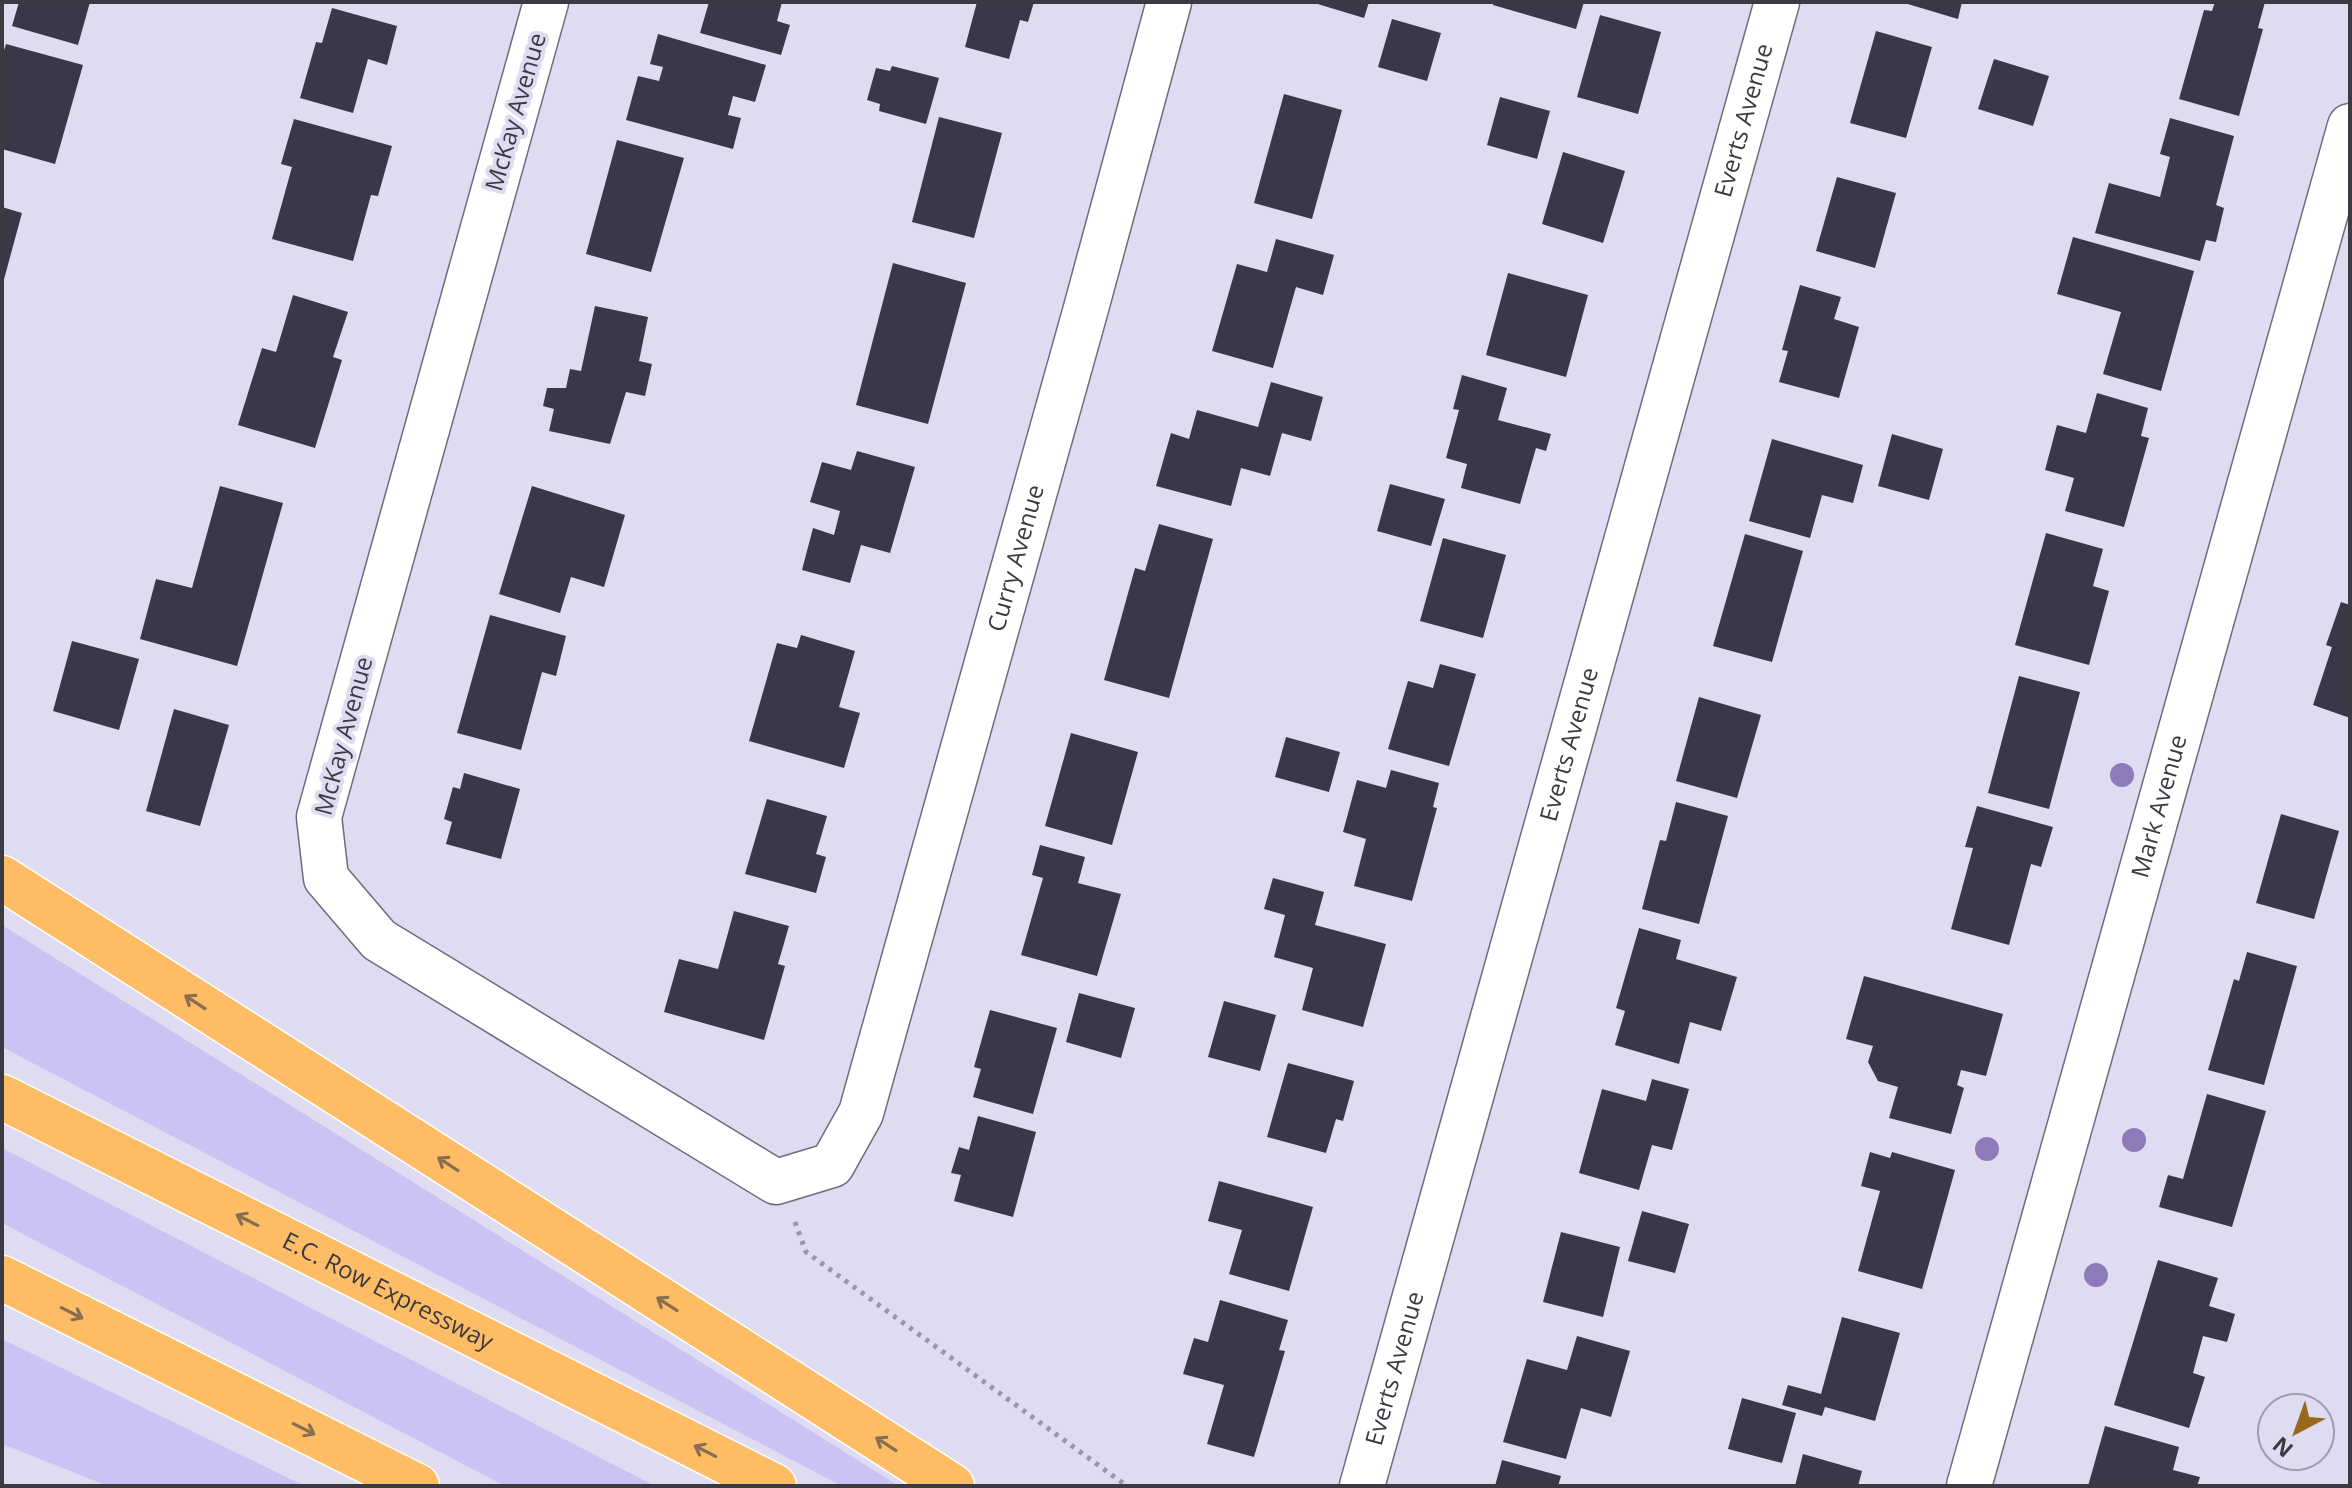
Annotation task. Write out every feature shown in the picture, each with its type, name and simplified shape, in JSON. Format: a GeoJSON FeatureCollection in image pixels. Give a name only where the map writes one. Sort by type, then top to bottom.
{"type":"FeatureCollection","features":[{"type":"Feature","properties":{"kind":"highway"},"geometry":{"type":"LineString","coordinates":[[2,878],[952,1486]]}},
{"type":"Feature","properties":{"kind":"highway","name":"E.C. Row Expressway"},"geometry":{"type":"LineString","coordinates":[[2,1097],[774,1486]]}},
{"type":"Feature","properties":{"kind":"highway"},"geometry":{"type":"LineString","coordinates":[[2,1278],[417,1486]]}},
{"type":"Feature","properties":{"kind":"street","name":"McKay Avenue"},"geometry":{"type":"LineString","coordinates":[[546,2],[319,817],[326,878],[379,940],[776,1182],[832,1165],[861,1113]]}},
{"type":"Feature","properties":{"kind":"street","name":"Curry Avenue"},"geometry":{"type":"LineString","coordinates":[[861,1113],[1169,2]]}},
{"type":"Feature","properties":{"kind":"street","name":"Everts Avenue"},"geometry":{"type":"LineString","coordinates":[[1362,1486],[1777,2]]}},
{"type":"Feature","properties":{"kind":"street","name":"Mark Avenue"},"geometry":{"type":"LineString","coordinates":[[1969,1486],[2350,126]]}},
{"type":"Feature","properties":{"kind":"path"},"geometry":{"type":"LineString","coordinates":[[793,1217],[806,1252],[1127,1486]]}},
{"type":"Feature","properties":{"kind":"shaded area"},"geometry":{"type":"Polygon","coordinates":[[[2,925],[899,1486],[842,1486],[2,1047],[2,925]]]}},
{"type":"Feature","properties":{"kind":"shaded area"},"geometry":{"type":"Polygon","coordinates":[[[2,1148],[655,1486],[505,1486],[2,1223],[2,1148]]]}},
{"type":"Feature","properties":{"kind":"shaded area"},"geometry":{"type":"Polygon","coordinates":[[[2,1339],[305,1486],[108,1486],[2,1444],[2,1339]]]}},
{"type":"Feature","properties":{"kind":"building"},"geometry":{"type":"Polygon","coordinates":[[[19,2],[90,2],[78,45],[12,26],[19,2]]]}},
{"type":"Feature","properties":{"kind":"building"},"geometry":{"type":"Polygon","coordinates":[[[709,2],[782,2],[777,21],[790,25],[781,55],[700,33],[709,2]]]}},
{"type":"Feature","properties":{"kind":"building"},"geometry":{"type":"Polygon","coordinates":[[[977,2],[1034,2],[1028,22],[1020,20],[1009,59],[965,47],[977,2]]]}},
{"type":"Feature","properties":{"kind":"building"},"geometry":{"type":"Polygon","coordinates":[[[1311,2],[1369,2],[1364,18],[1311,2]]]}},
{"type":"Feature","properties":{"kind":"building"},"geometry":{"type":"Polygon","coordinates":[[[1494,2],[1584,2],[1576,29],[1493,5],[1494,2]]]}},
{"type":"Feature","properties":{"kind":"building"},"geometry":{"type":"Polygon","coordinates":[[[1901,2],[1962,2],[1958,19],[1901,2]]]}},
{"type":"Feature","properties":{"kind":"building"},"geometry":{"type":"Polygon","coordinates":[[[2215,2],[2265,2],[2258,28],[2263,29],[2239,116],[2179,99],[2204,10],[2212,11],[2215,2]]]}},
{"type":"Feature","properties":{"kind":"building"},"geometry":{"type":"Polygon","coordinates":[[[332,8],[397,26],[387,65],[368,59],[353,113],[300,98],[316,42],[322,43],[332,8]]]}},
{"type":"Feature","properties":{"kind":"building"},"geometry":{"type":"Polygon","coordinates":[[[1600,15],[1661,32],[1638,114],[1577,97],[1600,15]]]}},
{"type":"Feature","properties":{"kind":"building"},"geometry":{"type":"Polygon","coordinates":[[[1392,19],[1441,33],[1427,81],[1378,67],[1392,19]]]}},
{"type":"Feature","properties":{"kind":"building"},"geometry":{"type":"Polygon","coordinates":[[[1876,31],[1932,47],[1906,138],[1850,123],[1876,31]]]}},
{"type":"Feature","properties":{"kind":"building"},"geometry":{"type":"Polygon","coordinates":[[[658,34],[766,65],[755,102],[733,96],[728,115],[741,118],[733,149],[626,120],[638,76],[659,81],[663,67],[650,64],[658,34]]]}},
{"type":"Feature","properties":{"kind":"building"},"geometry":{"type":"Polygon","coordinates":[[[6,44],[83,65],[55,164],[2,149],[2,57],[6,44]]]}},
{"type":"Feature","properties":{"kind":"building"},"geometry":{"type":"Polygon","coordinates":[[[1994,59],[2049,76],[2033,126],[1978,109],[1994,59]]]}},
{"type":"Feature","properties":{"kind":"building"},"geometry":{"type":"Polygon","coordinates":[[[892,66],[939,78],[926,124],[879,111],[880,104],[867,100],[876,68],[890,71],[892,66]]]}},
{"type":"Feature","properties":{"kind":"building"},"geometry":{"type":"Polygon","coordinates":[[[1284,94],[1342,110],[1312,219],[1254,203],[1284,94]]]}},
{"type":"Feature","properties":{"kind":"building"},"geometry":{"type":"Polygon","coordinates":[[[1500,97],[1550,111],[1537,159],[1487,145],[1500,97]]]}},
{"type":"Feature","properties":{"kind":"building"},"geometry":{"type":"Polygon","coordinates":[[[939,117],[1002,133],[974,238],[912,222],[939,117]]]}},
{"type":"Feature","properties":{"kind":"building"},"geometry":{"type":"Polygon","coordinates":[[[2170,118],[2234,136],[2216,205],[2224,208],[2216,242],[2206,240],[2200,261],[2095,233],[2109,183],[2160,197],[2170,157],[2160,154],[2170,118]]]}},
{"type":"Feature","properties":{"kind":"building"},"geometry":{"type":"Polygon","coordinates":[[[294,119],[392,146],[378,196],[371,195],[353,261],[272,239],[292,167],[281,164],[294,119]]]}},
{"type":"Feature","properties":{"kind":"building"},"geometry":{"type":"Polygon","coordinates":[[[617,140],[684,158],[651,272],[586,254],[617,140]]]}},
{"type":"Feature","properties":{"kind":"building"},"geometry":{"type":"Polygon","coordinates":[[[1563,152],[1625,171],[1603,243],[1542,224],[1563,152]]]}},
{"type":"Feature","properties":{"kind":"building"},"geometry":{"type":"Polygon","coordinates":[[[1837,177],[1896,193],[1875,268],[1816,251],[1837,177]]]}},
{"type":"Feature","properties":{"kind":"building"},"geometry":{"type":"Polygon","coordinates":[[[2,207],[22,213],[3,283],[2,283],[2,207]]]}},
{"type":"Feature","properties":{"kind":"building"},"geometry":{"type":"Polygon","coordinates":[[[2073,237],[2194,271],[2161,391],[2103,374],[2121,312],[2057,294],[2073,237]]]}},
{"type":"Feature","properties":{"kind":"building"},"geometry":{"type":"Polygon","coordinates":[[[1276,239],[1334,255],[1323,295],[1296,287],[1273,368],[1212,351],[1237,264],[1267,272],[1276,239]]]}},
{"type":"Feature","properties":{"kind":"building"},"geometry":{"type":"Polygon","coordinates":[[[893,263],[966,283],[928,424],[856,405],[893,263]]]}},
{"type":"Feature","properties":{"kind":"building"},"geometry":{"type":"Polygon","coordinates":[[[1508,273],[1588,295],[1566,377],[1486,355],[1508,273]]]}},
{"type":"Feature","properties":{"kind":"building"},"geometry":{"type":"Polygon","coordinates":[[[1800,285],[1841,297],[1834,319],[1859,327],[1839,398],[1779,382],[1788,351],[1782,350],[1800,285]]]}},
{"type":"Feature","properties":{"kind":"building"},"geometry":{"type":"Polygon","coordinates":[[[293,295],[348,312],[333,357],[342,360],[315,448],[238,425],[262,348],[276,352],[293,295]]]}},
{"type":"Feature","properties":{"kind":"building"},"geometry":{"type":"Polygon","coordinates":[[[595,306],[648,317],[639,361],[652,364],[645,396],[626,392],[610,444],[549,431],[554,409],[543,406],[547,388],[566,388],[570,369],[581,371],[595,306]]]}},
{"type":"Feature","properties":{"kind":"building"},"geometry":{"type":"Polygon","coordinates":[[[1462,375],[1507,388],[1498,420],[1551,434],[1546,451],[1536,448],[1520,504],[1461,488],[1467,464],[1446,458],[1459,410],[1453,409],[1462,375]]]}},
{"type":"Feature","properties":{"kind":"building"},"geometry":{"type":"Polygon","coordinates":[[[1271,382],[1323,397],[1311,441],[1282,433],[1270,476],[1241,468],[1231,506],[1156,486],[1171,433],[1189,439],[1197,410],[1258,427],[1271,382]]]}},
{"type":"Feature","properties":{"kind":"building"},"geometry":{"type":"Polygon","coordinates":[[[2097,393],[2148,408],[2141,436],[2149,438],[2124,527],[2065,511],[2074,478],[2045,470],[2057,425],[2086,433],[2097,393]]]}},
{"type":"Feature","properties":{"kind":"building"},"geometry":{"type":"Polygon","coordinates":[[[1892,434],[1943,449],[1929,500],[1878,486],[1892,434]]]}},
{"type":"Feature","properties":{"kind":"building"},"geometry":{"type":"Polygon","coordinates":[[[1772,439],[1863,465],[1853,503],[1822,495],[1810,538],[1749,521],[1772,439]]]}},
{"type":"Feature","properties":{"kind":"building"},"geometry":{"type":"Polygon","coordinates":[[[857,451],[915,467],[890,553],[861,545],[850,583],[802,570],[813,528],[834,535],[840,511],[810,502],[822,462],[851,470],[857,451]]]}},
{"type":"Feature","properties":{"kind":"building"},"geometry":{"type":"Polygon","coordinates":[[[1390,484],[1445,499],[1431,546],[1377,531],[1390,484]]]}},
{"type":"Feature","properties":{"kind":"building"},"geometry":{"type":"Polygon","coordinates":[[[220,486],[283,503],[237,666],[140,639],[156,579],[192,588],[220,486]]]}},
{"type":"Feature","properties":{"kind":"building"},"geometry":{"type":"Polygon","coordinates":[[[532,486],[625,515],[604,587],[571,577],[560,613],[499,594],[532,486]]]}},
{"type":"Feature","properties":{"kind":"building"},"geometry":{"type":"Polygon","coordinates":[[[1159,524],[1213,539],[1169,698],[1104,680],[1135,568],[1145,571],[1159,524]]]}},
{"type":"Feature","properties":{"kind":"building"},"geometry":{"type":"Polygon","coordinates":[[[2046,533],[2103,549],[2093,586],[2109,591],[2089,665],[2015,645],[2046,533]]]}},
{"type":"Feature","properties":{"kind":"building"},"geometry":{"type":"Polygon","coordinates":[[[1745,534],[1803,551],[1772,662],[1713,646],[1745,534]]]}},
{"type":"Feature","properties":{"kind":"building"},"geometry":{"type":"Polygon","coordinates":[[[1443,538],[1506,555],[1483,638],[1420,621],[1443,538]]]}},
{"type":"Feature","properties":{"kind":"building"},"geometry":{"type":"Polygon","coordinates":[[[2341,602],[2350,605],[2350,718],[2313,705],[2332,647],[2326,645],[2341,602]]]}},
{"type":"Feature","properties":{"kind":"building"},"geometry":{"type":"Polygon","coordinates":[[[490,615],[566,636],[556,676],[542,672],[521,750],[457,733],[490,615]]]}},
{"type":"Feature","properties":{"kind":"building"},"geometry":{"type":"Polygon","coordinates":[[[801,635],[855,651],[839,707],[860,713],[844,768],[749,741],[777,643],[797,648],[801,635]]]}},
{"type":"Feature","properties":{"kind":"building"},"geometry":{"type":"Polygon","coordinates":[[[72,641],[139,659],[119,730],[53,711],[72,641]]]}},
{"type":"Feature","properties":{"kind":"building"},"geometry":{"type":"Polygon","coordinates":[[[1440,664],[1476,674],[1449,766],[1388,749],[1408,681],[1433,688],[1440,664]]]}},
{"type":"Feature","properties":{"kind":"building"},"geometry":{"type":"Polygon","coordinates":[[[2019,676],[2080,692],[2049,809],[1988,793],[2019,676]]]}},
{"type":"Feature","properties":{"kind":"building"},"geometry":{"type":"Polygon","coordinates":[[[1699,697],[1761,715],[1737,798],[1676,781],[1699,697]]]}},
{"type":"Feature","properties":{"kind":"building"},"geometry":{"type":"Polygon","coordinates":[[[174,709],[229,725],[200,826],[146,811],[174,709]]]}},
{"type":"Feature","properties":{"kind":"building"},"geometry":{"type":"Polygon","coordinates":[[[1071,733],[1138,752],[1112,845],[1045,826],[1071,733]]]}},
{"type":"Feature","properties":{"kind":"building"},"geometry":{"type":"Polygon","coordinates":[[[1286,737],[1340,752],[1329,792],[1275,777],[1286,737]]]}},
{"type":"Feature","properties":{"kind":"building"},"geometry":{"type":"Polygon","coordinates":[[[1391,770],[1439,783],[1433,807],[1437,808],[1412,901],[1354,886],[1366,839],[1343,832],[1357,780],[1386,788],[1391,770]]]}},
{"type":"Feature","properties":{"kind":"building"},"geometry":{"type":"Polygon","coordinates":[[[464,773],[520,789],[501,859],[446,844],[452,822],[444,819],[453,787],[460,789],[464,773]]]}},
{"type":"Feature","properties":{"kind":"building"},"geometry":{"type":"Polygon","coordinates":[[[767,799],[827,816],[816,854],[826,857],[816,893],[745,874],[767,799]]]}},
{"type":"Feature","properties":{"kind":"building"},"geometry":{"type":"Polygon","coordinates":[[[1676,802],[1728,816],[1699,924],[1642,909],[1660,840],[1666,841],[1676,802]]]}},
{"type":"Feature","properties":{"kind":"building"},"geometry":{"type":"Polygon","coordinates":[[[1977,806],[2053,827],[2041,867],[2031,864],[2009,945],[1951,929],[1973,848],[1965,847],[1977,806]]]}},
{"type":"Feature","properties":{"kind":"building"},"geometry":{"type":"Polygon","coordinates":[[[2281,814],[2339,831],[2314,919],[2256,903],[2281,814]]]}},
{"type":"Feature","properties":{"kind":"building"},"geometry":{"type":"Polygon","coordinates":[[[1040,845],[1085,857],[1078,883],[1121,894],[1097,976],[1021,955],[1043,878],[1032,875],[1040,845]]]}},
{"type":"Feature","properties":{"kind":"building"},"geometry":{"type":"Polygon","coordinates":[[[1273,878],[1324,892],[1315,925],[1386,944],[1363,1027],[1302,1010],[1313,968],[1274,957],[1285,915],[1264,909],[1273,878]]]}},
{"type":"Feature","properties":{"kind":"building"},"geometry":{"type":"Polygon","coordinates":[[[734,911],[789,926],[778,964],[785,966],[764,1040],[664,1012],[679,959],[718,969],[734,911]]]}},
{"type":"Feature","properties":{"kind":"building"},"geometry":{"type":"Polygon","coordinates":[[[1639,928],[1681,940],[1676,959],[1737,977],[1721,1031],[1690,1022],[1679,1064],[1615,1045],[1625,1011],[1616,1008],[1639,928]]]}},
{"type":"Feature","properties":{"kind":"building"},"geometry":{"type":"Polygon","coordinates":[[[2247,952],[2297,966],[2264,1085],[2208,1070],[2234,979],[2239,981],[2247,952]]]}},
{"type":"Feature","properties":{"kind":"building"},"geometry":{"type":"Polygon","coordinates":[[[1864,976],[2003,1014],[1986,1076],[1961,1070],[1957,1085],[1964,1088],[1951,1134],[1889,1118],[1898,1087],[1878,1081],[1868,1062],[1873,1046],[1846,1039],[1864,976]]]}},
{"type":"Feature","properties":{"kind":"building"},"geometry":{"type":"Polygon","coordinates":[[[1079,993],[1135,1008],[1121,1058],[1066,1042],[1079,993]]]}},
{"type":"Feature","properties":{"kind":"building"},"geometry":{"type":"Polygon","coordinates":[[[1224,1001],[1276,1015],[1260,1071],[1208,1057],[1224,1001]]]}},
{"type":"Feature","properties":{"kind":"building"},"geometry":{"type":"Polygon","coordinates":[[[990,1010],[1057,1028],[1033,1114],[973,1097],[981,1069],[974,1067],[990,1010]]]}},
{"type":"Feature","properties":{"kind":"building"},"geometry":{"type":"Polygon","coordinates":[[[1288,1063],[1354,1081],[1343,1121],[1336,1119],[1326,1153],[1267,1137],[1288,1063]]]}},
{"type":"Feature","properties":{"kind":"building"},"geometry":{"type":"Polygon","coordinates":[[[1652,1079],[1689,1089],[1672,1150],[1652,1145],[1639,1190],[1579,1173],[1602,1089],[1646,1101],[1652,1079]]]}},
{"type":"Feature","properties":{"kind":"building"},"geometry":{"type":"Polygon","coordinates":[[[2207,1094],[2266,1111],[2232,1227],[2159,1207],[2168,1175],[2183,1179],[2207,1094]]]}},
{"type":"Feature","properties":{"kind":"building"},"geometry":{"type":"Polygon","coordinates":[[[978,1116],[1036,1132],[1013,1217],[954,1201],[961,1175],[951,1173],[959,1147],[969,1150],[978,1116]]]}},
{"type":"Feature","properties":{"kind":"building"},"geometry":{"type":"Polygon","coordinates":[[[1870,1152],[1890,1158],[1892,1152],[1955,1170],[1922,1289],[1858,1271],[1880,1191],[1861,1186],[1870,1152]]]}},
{"type":"Feature","properties":{"kind":"building"},"geometry":{"type":"Polygon","coordinates":[[[1219,1181],[1313,1207],[1289,1291],[1229,1274],[1242,1230],[1208,1221],[1219,1181]]]}},
{"type":"Feature","properties":{"kind":"building"},"geometry":{"type":"Polygon","coordinates":[[[1642,1211],[1689,1224],[1675,1273],[1628,1261],[1642,1211]]]}},
{"type":"Feature","properties":{"kind":"building"},"geometry":{"type":"Polygon","coordinates":[[[1561,1232],[1620,1247],[1603,1317],[1543,1302],[1561,1232]]]}},
{"type":"Feature","properties":{"kind":"building"},"geometry":{"type":"Polygon","coordinates":[[[2158,1260],[2218,1278],[2209,1306],[2235,1314],[2227,1342],[2203,1336],[2193,1373],[2205,1377],[2189,1428],[2114,1405],[2158,1260]]]}},
{"type":"Feature","properties":{"kind":"building"},"geometry":{"type":"Polygon","coordinates":[[[1220,1300],[1288,1320],[1279,1350],[1285,1351],[1254,1457],[1207,1444],[1224,1385],[1183,1374],[1194,1338],[1208,1342],[1220,1300]]]}},
{"type":"Feature","properties":{"kind":"building"},"geometry":{"type":"Polygon","coordinates":[[[1842,1317],[1900,1333],[1875,1421],[1825,1407],[1822,1416],[1782,1405],[1788,1385],[1821,1394],[1842,1317]]]}},
{"type":"Feature","properties":{"kind":"building"},"geometry":{"type":"Polygon","coordinates":[[[1577,1336],[1630,1351],[1611,1417],[1581,1408],[1566,1459],[1503,1442],[1527,1359],[1567,1370],[1577,1336]]]}},
{"type":"Feature","properties":{"kind":"building"},"geometry":{"type":"Polygon","coordinates":[[[1742,1398],[1796,1413],[1782,1463],[1728,1449],[1742,1398]]]}},
{"type":"Feature","properties":{"kind":"building"},"geometry":{"type":"Polygon","coordinates":[[[2105,1426],[2179,1447],[2173,1470],[2200,1477],[2197,1486],[2088,1486],[2105,1426]]]}},
{"type":"Feature","properties":{"kind":"building"},"geometry":{"type":"Polygon","coordinates":[[[1803,1454],[1862,1471],[1858,1486],[1795,1486],[1803,1454]]]}},
{"type":"Feature","properties":{"kind":"building"},"geometry":{"type":"Polygon","coordinates":[[[1502,1460],[1561,1476],[1558,1486],[1495,1486],[1502,1460]]]}}]}
